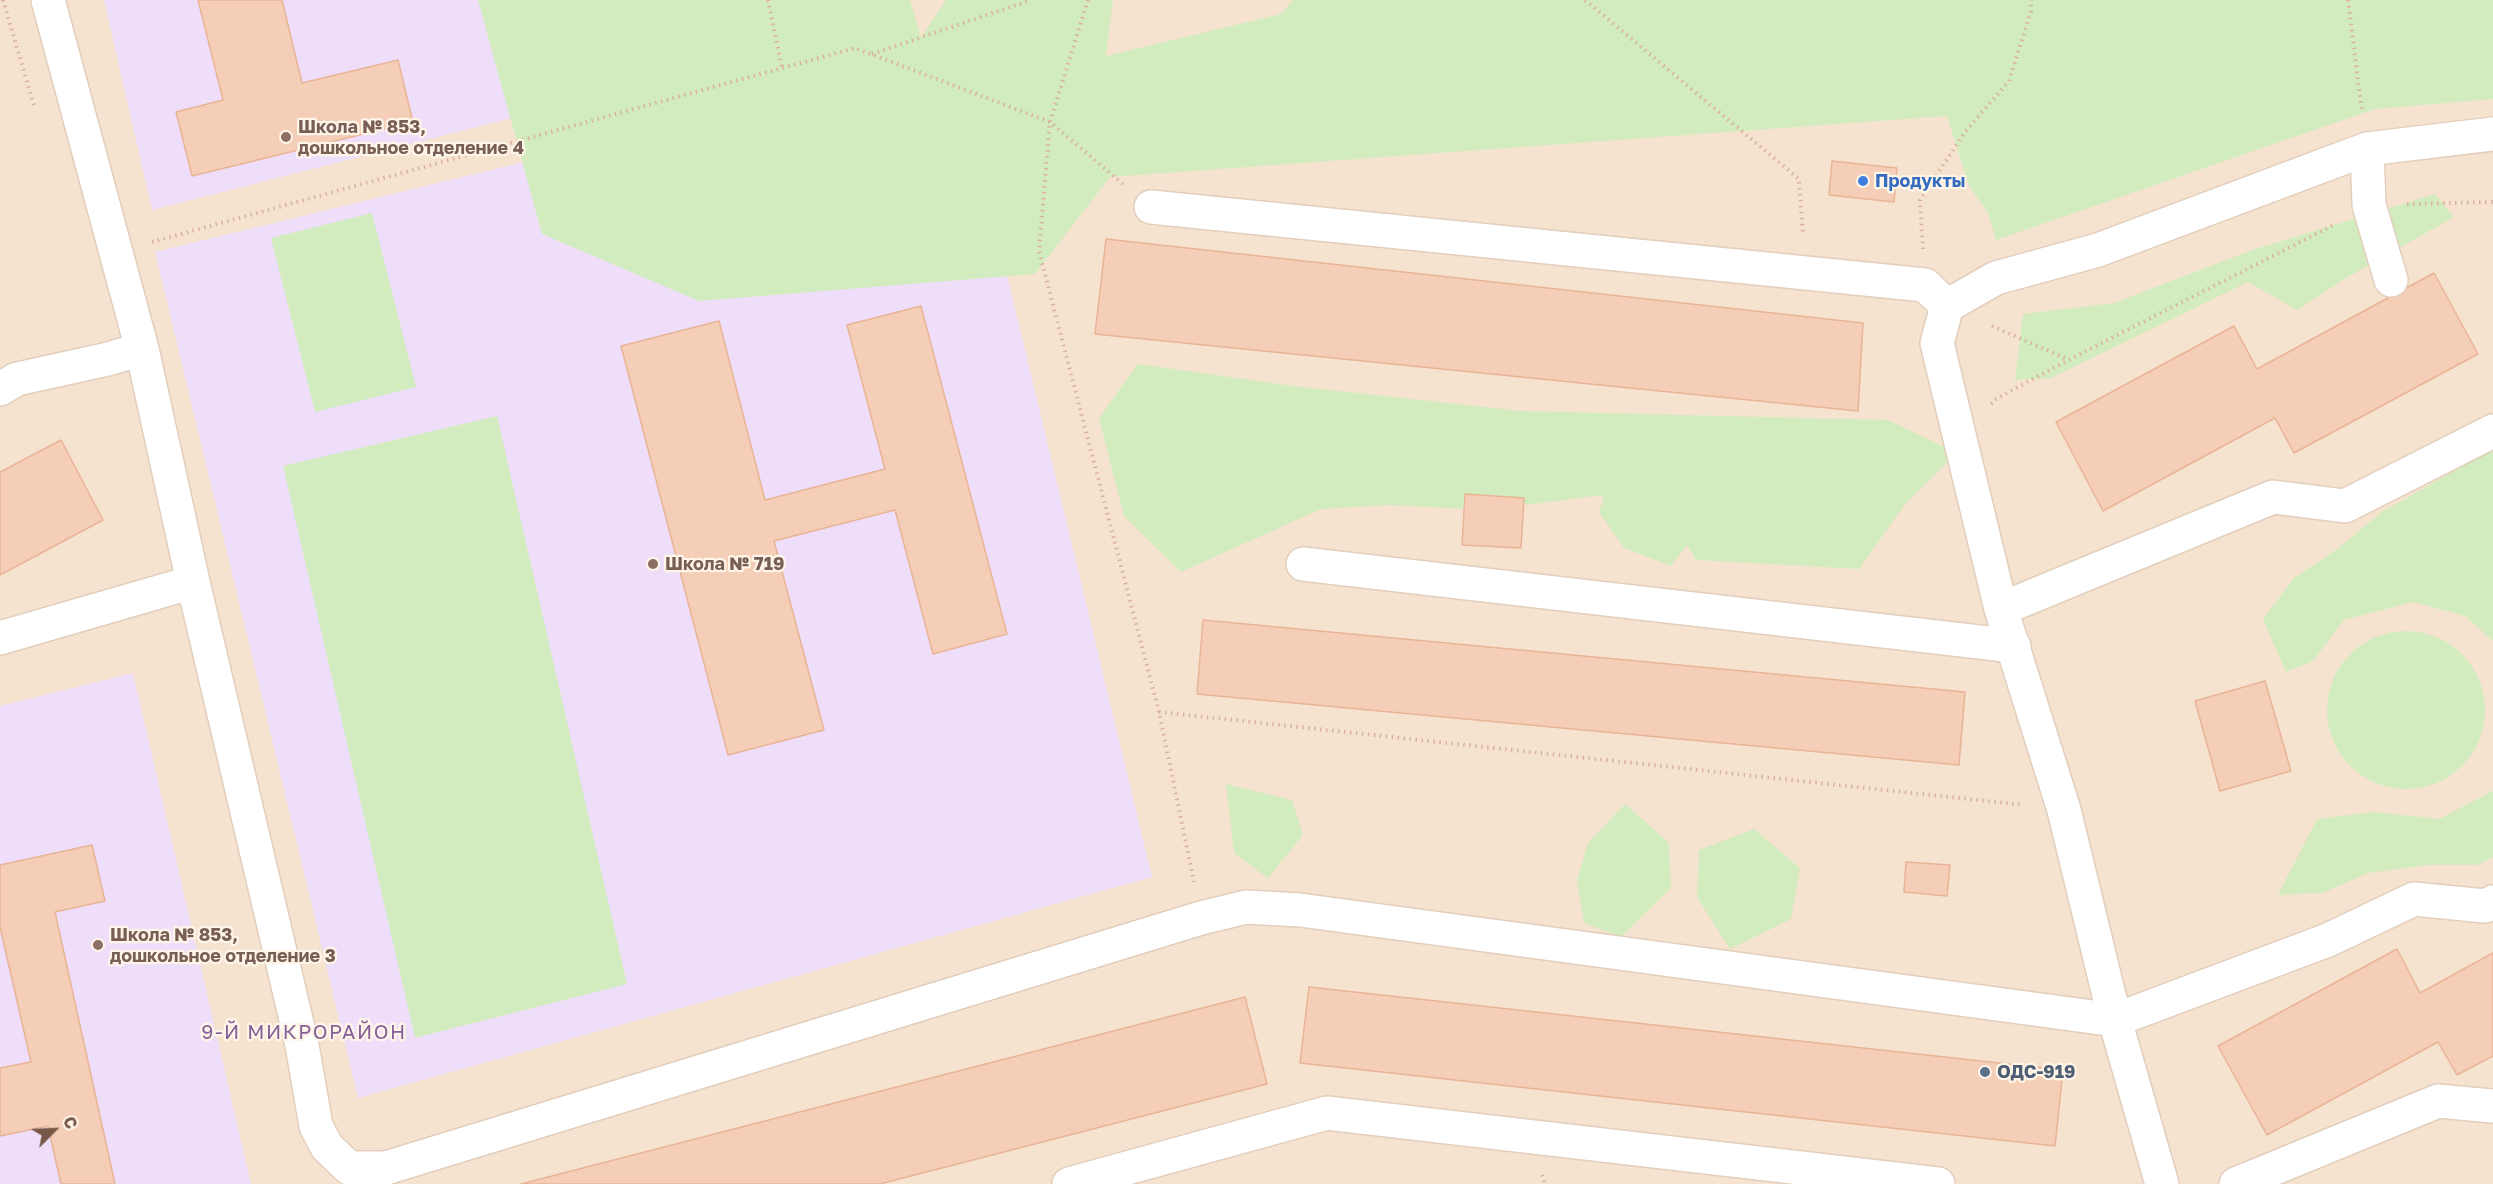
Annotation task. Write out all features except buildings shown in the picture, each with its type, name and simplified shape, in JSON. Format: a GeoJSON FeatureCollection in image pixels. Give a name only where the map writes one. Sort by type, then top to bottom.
{"type":"FeatureCollection","features":[{"type":"Feature","properties":{"kind":"street"},"geometry":{"type":"LineString","coordinates":[[48,0],[142,349],[193,582],[302,1045],[316,1126],[327,1147],[349,1168],[386,1168],[1201,918],[1246,907],[1300,910],[2115,1020],[2328,940],[2414,899],[2485,906],[2493,902]]}},
{"type":"Feature","properties":{"kind":"street"},"geometry":{"type":"LineString","coordinates":[[1151,207],[1805,273],[1936,295],[2097,250],[2367,149],[2492,136]]}},
{"type":"Feature","properties":{"kind":"street"},"geometry":{"type":"LineString","coordinates":[[2367,149],[2370,205],[2391,280]]}},
{"type":"Feature","properties":{"kind":"street"},"geometry":{"type":"LineString","coordinates":[[1936,295],[1938,343],[2001,609],[2064,810],[2115,1020],[2162,1184]]}},
{"type":"Feature","properties":{"kind":"street"},"geometry":{"type":"LineString","coordinates":[[0,389],[17,379],[142,349]]}},
{"type":"Feature","properties":{"kind":"street"},"geometry":{"type":"LineString","coordinates":[[2001,609],[2273,497],[2345,506],[2493,430]]}},
{"type":"Feature","properties":{"kind":"street"},"geometry":{"type":"LineString","coordinates":[[1303,564],[2014,646]]}},
{"type":"Feature","properties":{"kind":"street"},"geometry":{"type":"LineString","coordinates":[[0,639],[193,582]]}},
{"type":"Feature","properties":{"kind":"street"},"geometry":{"type":"LineString","coordinates":[[2236,1184],[2438,1101],[2493,1106]]}},
{"type":"Feature","properties":{"kind":"street"},"geometry":{"type":"LineString","coordinates":[[1069,1184],[1327,1113],[1938,1184]]}},
{"type":"Feature","properties":{"kind":"path"},"geometry":{"type":"LineString","coordinates":[[768,0],[782,67]]}},
{"type":"Feature","properties":{"kind":"path"},"geometry":{"type":"LineString","coordinates":[[872,54],[1031,0]]}},
{"type":"Feature","properties":{"kind":"path"},"geometry":{"type":"LineString","coordinates":[[1089,0],[1050,122],[1039,251],[1160,712],[1201,918]]}},
{"type":"Feature","properties":{"kind":"path"},"geometry":{"type":"LineString","coordinates":[[1585,0],[1799,179],[1805,273]]}},
{"type":"Feature","properties":{"kind":"path"},"geometry":{"type":"LineString","coordinates":[[2031,0],[2031,11],[2009,81],[1965,132],[1920,200],[1936,295],[2068,360]]}},
{"type":"Feature","properties":{"kind":"path"},"geometry":{"type":"LineString","coordinates":[[2348,0],[2367,149]]}},
{"type":"Feature","properties":{"kind":"path"},"geometry":{"type":"LineString","coordinates":[[115,252],[855,48],[1050,122],[1151,207]]}},
{"type":"Feature","properties":{"kind":"path"},"geometry":{"type":"LineString","coordinates":[[1988,407],[1996,399],[2068,360],[2370,205],[2493,202]]}},
{"type":"Feature","properties":{"kind":"path"},"geometry":{"type":"LineString","coordinates":[[1160,712],[2064,810]]}},
{"type":"Feature","properties":{"kind":"shaded area","name":"9-Й МИКРОРАЙОН"},"geometry":{"type":"Polygon","coordinates":[[[0,0],[2465,0],[2493,33],[2493,1184],[0,1184],[0,0]]]}},
{"type":"Feature","properties":{"kind":"shaded area","name":"Школа № 853, дошкольное отделение 4"},"geometry":{"type":"Polygon","coordinates":[[[104,0],[711,0],[723,64],[152,210],[104,0]]]}},
{"type":"Feature","properties":{"kind":"shaded area","name":"Школа № 719"},"geometry":{"type":"Polygon","coordinates":[[[856,81],[993,217],[1152,877],[358,1098],[155,252],[856,81]]]}},
{"type":"Feature","properties":{"kind":"shaded area","name":"Школа № 853, дошкольное отделение 3"},"geometry":{"type":"Polygon","coordinates":[[[133,673],[251,1184],[0,1184],[0,706],[133,673]]]}},
{"type":"Feature","properties":{"kind":"green space"},"geometry":{"type":"Polygon","coordinates":[[[478,0],[910,0],[921,38],[946,0],[1113,0],[1106,56],[1281,14],[1293,0],[2493,0],[2493,99],[2375,109],[1996,240],[1988,213],[1969,186],[1947,116],[1110,177],[1035,274],[699,301],[542,234],[478,0]]]}},
{"type":"Feature","properties":{"kind":"green space"},"geometry":{"type":"Polygon","coordinates":[[[2435,194],[2454,217],[2346,278],[2297,310],[2248,282],[2051,378],[2015,380],[2023,314],[2114,303],[2255,249],[2435,194]]]}},
{"type":"Feature","properties":{"kind":"green space"},"geometry":{"type":"Polygon","coordinates":[[[372,213],[416,387],[315,412],[271,238],[372,213]]]}},
{"type":"Feature","properties":{"kind":"green space"},"geometry":{"type":"Polygon","coordinates":[[[1138,364],[1293,386],[1522,411],[1888,420],[1957,453],[1906,503],[1859,569],[1696,560],[1687,545],[1671,566],[1624,548],[1599,512],[1604,497],[1596,496],[1484,510],[1391,505],[1321,509],[1181,572],[1124,516],[1099,418],[1138,364]]]}},
{"type":"Feature","properties":{"kind":"green space"},"geometry":{"type":"Polygon","coordinates":[[[497,416],[627,984],[415,1038],[283,466],[497,416]]]}},
{"type":"Feature","properties":{"kind":"green space"},"geometry":{"type":"Polygon","coordinates":[[[2487,452],[2493,452],[2493,641],[2465,616],[2413,602],[2344,620],[2313,661],[2286,672],[2263,619],[2294,578],[2336,550],[2382,512],[2487,452]]]}},
{"type":"Feature","properties":{"kind":"green space"},"geometry":{"type":"Polygon","coordinates":[[[2406,631],[2436,637],[2450,644],[2462,654],[2472,666],[2479,680],[2485,710],[2479,740],[2472,754],[2462,766],[2450,776],[2436,783],[2406,789],[2376,783],[2362,776],[2350,766],[2340,754],[2333,740],[2327,710],[2333,680],[2340,666],[2350,654],[2362,644],[2376,637],[2406,631]]]}},
{"type":"Feature","properties":{"kind":"green space"},"geometry":{"type":"Polygon","coordinates":[[[1226,784],[1292,800],[1303,835],[1268,878],[1234,853],[1226,784]]]}},
{"type":"Feature","properties":{"kind":"green space"},"geometry":{"type":"Polygon","coordinates":[[[2493,791],[2493,857],[2478,865],[2428,865],[2368,873],[2323,893],[2278,895],[2317,819],[2373,812],[2439,819],[2493,791]]]}},
{"type":"Feature","properties":{"kind":"green space"},"geometry":{"type":"Polygon","coordinates":[[[1625,804],[1669,843],[1671,888],[1621,937],[1584,923],[1577,880],[1588,843],[1625,804]]]}},
{"type":"Feature","properties":{"kind":"green space"},"geometry":{"type":"Polygon","coordinates":[[[1754,829],[1800,868],[1791,919],[1730,949],[1697,897],[1699,850],[1754,829]]]}},
{"type":"Feature","properties":{"kind":"place","name":"Школа № 853, дошкольное отделение 4"},"geometry":{"type":"Point","coordinates":[286,137]}},
{"type":"Feature","properties":{"kind":"place","name":"Продукты"},"geometry":{"type":"Point","coordinates":[1863,181]}},
{"type":"Feature","properties":{"kind":"place","name":"Школа № 719"},"geometry":{"type":"Point","coordinates":[653,564]}},
{"type":"Feature","properties":{"kind":"place","name":"Школа № 853, дошкольное отделение 3"},"geometry":{"type":"Point","coordinates":[98,945]}},
{"type":"Feature","properties":{"kind":"place","name":"ОДС-919"},"geometry":{"type":"Point","coordinates":[1985,1072]}},
{"type":"Feature","properties":{"kind":"district","name":"9-Й МИКРОРАЙОН"},"geometry":{"type":"Point","coordinates":[304,1033]}}]}
